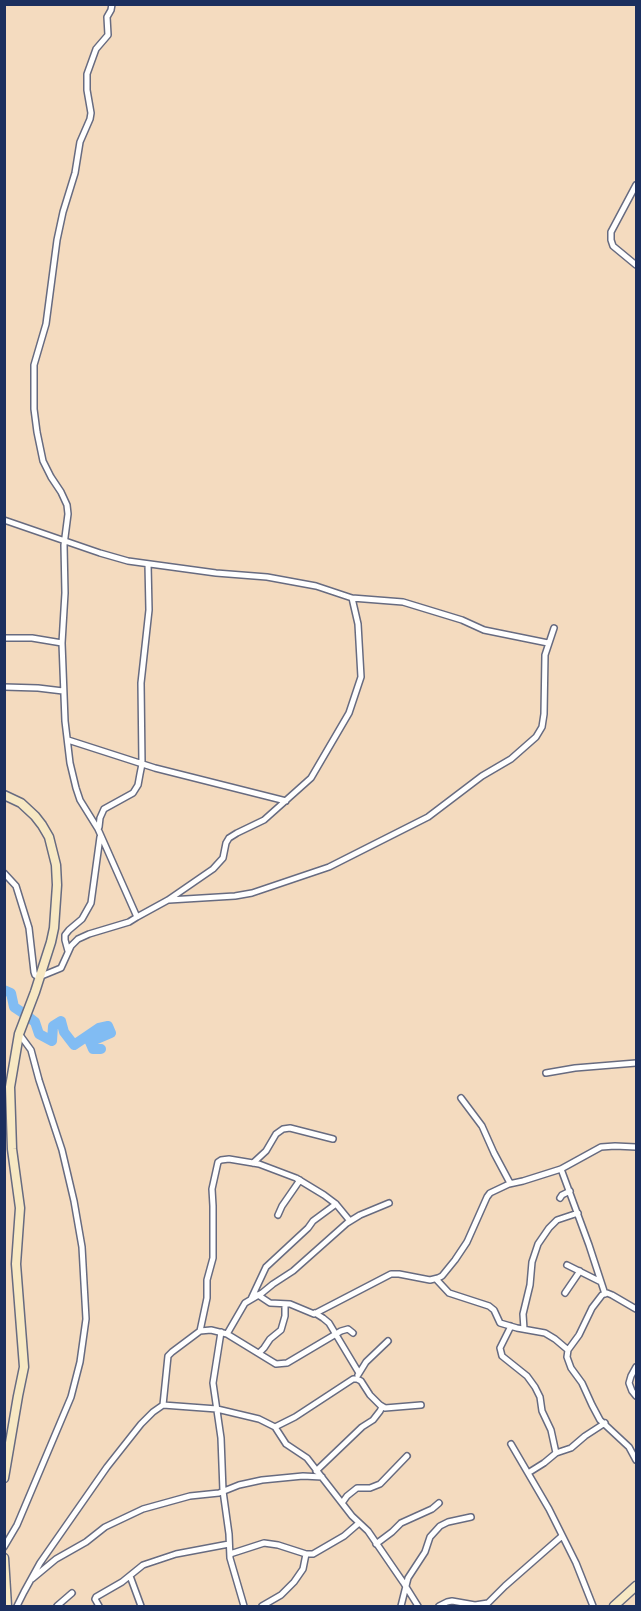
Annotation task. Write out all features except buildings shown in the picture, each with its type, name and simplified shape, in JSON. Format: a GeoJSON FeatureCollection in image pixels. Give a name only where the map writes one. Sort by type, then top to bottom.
{"type":"FeatureCollection","features":[{"type":"Feature","properties":{"kind":"street"},"geometry":{"type":"LineString","coordinates":[[112,4],[107,16],[108,35],[96,49],[87,74],[90,119],[80,142],[75,173],[57,240],[46,324],[34,365],[34,409],[36,432],[47,470],[67,505],[62,643],[63,692],[65,721],[76,788],[80,800],[100,832],[137,917]]}},
{"type":"Feature","properties":{"kind":"street"},"geometry":{"type":"LineString","coordinates":[[636,185],[611,232],[613,246],[636,266]]}},
{"type":"Feature","properties":{"kind":"street"},"geometry":{"type":"LineString","coordinates":[[4,520],[116,558],[216,573],[253,575],[327,588],[352,598],[403,602],[462,620],[484,630],[548,643]]}},
{"type":"Feature","properties":{"kind":"street"},"geometry":{"type":"LineString","coordinates":[[68,951],[65,935],[82,919],[91,903],[100,818],[105,809],[130,796],[135,790],[142,764],[141,683],[149,610],[148,564]]}},
{"type":"Feature","properties":{"kind":"street"},"geometry":{"type":"LineString","coordinates":[[39,977],[61,968],[68,951],[82,937],[137,917],[168,900],[217,866],[223,858],[226,843],[232,836],[264,820],[306,783],[315,772],[349,713],[361,677],[358,624],[352,598]]}},
{"type":"Feature","properties":{"kind":"street"},"geometry":{"type":"LineString","coordinates":[[168,900],[252,893],[329,867],[428,817],[482,776],[511,759],[539,733],[544,714],[545,655],[554,628]]}},
{"type":"Feature","properties":{"kind":"street"},"geometry":{"type":"LineString","coordinates":[[4,638],[32,638],[62,643]]}},
{"type":"Feature","properties":{"kind":"street"},"geometry":{"type":"LineString","coordinates":[[4,687],[38,688],[63,692]]}},
{"type":"Feature","properties":{"kind":"street"},"geometry":{"type":"LineString","coordinates":[[68,740],[142,764],[286,801]]}},
{"type":"Feature","properties":{"kind":"street"},"geometry":{"type":"LineString","coordinates":[[4,795],[21,802],[42,825],[49,837],[56,865],[57,885],[54,928],[19,1034],[7,1087],[20,1208],[16,1264],[24,1367],[4,1478]]}},
{"type":"Feature","properties":{"kind":"street"},"geometry":{"type":"LineString","coordinates":[[4,873],[16,886],[29,928],[32,966],[35,975],[39,977]]}},
{"type":"Feature","properties":{"kind":"street"},"geometry":{"type":"LineString","coordinates":[[4,1547],[17,1525],[71,1397],[80,1362],[86,1319],[82,1247],[74,1201],[62,1150],[30,1050],[19,1034]]}},
{"type":"Feature","properties":{"kind":"street"},"geometry":{"type":"LineString","coordinates":[[546,1073],[575,1068],[636,1064]]}},
{"type":"Feature","properties":{"kind":"street"},"geometry":{"type":"LineString","coordinates":[[461,1098],[482,1126],[510,1183]]}},
{"type":"Feature","properties":{"kind":"street"},"geometry":{"type":"LineString","coordinates":[[253,1163],[266,1151],[276,1134],[282,1129],[290,1128],[333,1139]]}},
{"type":"Feature","properties":{"kind":"street"},"geometry":{"type":"LineString","coordinates":[[315,1313],[394,1273],[423,1279],[436,1279],[442,1276],[467,1242],[487,1197],[496,1189],[561,1169],[601,1147],[636,1147]]}},
{"type":"Feature","properties":{"kind":"street"},"geometry":{"type":"LineString","coordinates":[[200,1331],[207,1298],[207,1280],[213,1258],[212,1189],[218,1162],[229,1160],[253,1163],[300,1180],[336,1204],[350,1221]]}},
{"type":"Feature","properties":{"kind":"street"},"geometry":{"type":"LineString","coordinates":[[561,1169],[605,1294]]}},
{"type":"Feature","properties":{"kind":"street"},"geometry":{"type":"LineString","coordinates":[[278,1215],[300,1180]]}},
{"type":"Feature","properties":{"kind":"street"},"geometry":{"type":"LineString","coordinates":[[560,1198],[570,1191]]}},
{"type":"Feature","properties":{"kind":"street"},"geometry":{"type":"LineString","coordinates":[[244,1606],[230,1554],[223,1491],[221,1438],[213,1383],[224,1333],[245,1303],[293,1271],[350,1221],[389,1203]]}},
{"type":"Feature","properties":{"kind":"street"},"geometry":{"type":"LineString","coordinates":[[251,1299],[269,1263],[317,1218],[336,1204]]}},
{"type":"Feature","properties":{"kind":"street"},"geometry":{"type":"LineString","coordinates":[[524,1329],[523,1314],[531,1285],[532,1262],[538,1244],[557,1220],[578,1213]]}},
{"type":"Feature","properties":{"kind":"street"},"geometry":{"type":"LineString","coordinates":[[567,1265],[602,1283]]}},
{"type":"Feature","properties":{"kind":"street"},"geometry":{"type":"LineString","coordinates":[[565,1293],[580,1271]]}},
{"type":"Feature","properties":{"kind":"street"},"geometry":{"type":"LineString","coordinates":[[436,1279],[449,1293],[489,1306],[494,1310],[500,1323],[545,1333],[568,1350]]}},
{"type":"Feature","properties":{"kind":"street"},"geometry":{"type":"LineString","coordinates":[[636,1309],[612,1295],[602,1295],[568,1350],[567,1358],[596,1413],[605,1424],[632,1445],[636,1460]]}},
{"type":"Feature","properties":{"kind":"street"},"geometry":{"type":"LineString","coordinates":[[258,1296],[270,1303],[285,1304],[315,1313],[328,1321],[361,1381],[382,1407],[389,1409],[421,1405]]}},
{"type":"Feature","properties":{"kind":"street"},"geometry":{"type":"LineString","coordinates":[[259,1353],[280,1330],[285,1316],[285,1304]]}},
{"type":"Feature","properties":{"kind":"street"},"geometry":{"type":"LineString","coordinates":[[512,1326],[501,1348],[502,1356],[527,1376],[535,1387],[540,1397],[542,1411],[551,1430],[556,1453]]}},
{"type":"Feature","properties":{"kind":"street"},"geometry":{"type":"LineString","coordinates":[[163,1405],[168,1356],[200,1331],[224,1333],[259,1353],[271,1363],[281,1365],[346,1329],[352,1333]]}},
{"type":"Feature","properties":{"kind":"street"},"geometry":{"type":"LineString","coordinates":[[275,1427],[295,1417],[358,1376],[366,1362],[388,1341]]}},
{"type":"Feature","properties":{"kind":"street"},"geometry":{"type":"LineString","coordinates":[[636,1367],[629,1383],[636,1396]]}},
{"type":"Feature","properties":{"kind":"street"},"geometry":{"type":"LineString","coordinates":[[17,1606],[40,1563],[107,1467],[141,1424],[163,1405],[217,1409],[259,1419],[275,1427],[286,1444],[307,1458],[364,1528],[418,1606]]}},
{"type":"Feature","properties":{"kind":"street"},"geometry":{"type":"LineString","coordinates":[[316,1471],[373,1419],[382,1407]]}},
{"type":"Feature","properties":{"kind":"street"},"geometry":{"type":"LineString","coordinates":[[528,1473],[556,1453],[571,1448],[605,1424]]}},
{"type":"Feature","properties":{"kind":"street"},"geometry":{"type":"LineString","coordinates":[[511,1444],[549,1509],[576,1563],[593,1606]]}},
{"type":"Feature","properties":{"kind":"street"},"geometry":{"type":"LineString","coordinates":[[342,1503],[357,1488],[370,1488],[380,1484],[407,1456]]}},
{"type":"Feature","properties":{"kind":"street"},"geometry":{"type":"LineString","coordinates":[[31,1580],[67,1551],[86,1542],[105,1527],[157,1504],[223,1491],[262,1480],[322,1477]]}},
{"type":"Feature","properties":{"kind":"street"},"geometry":{"type":"LineString","coordinates":[[376,1544],[401,1523],[432,1509],[439,1503]]}},
{"type":"Feature","properties":{"kind":"street"},"geometry":{"type":"LineString","coordinates":[[401,1606],[408,1578],[425,1552],[430,1537],[448,1521],[471,1517]]}},
{"type":"Feature","properties":{"kind":"street"},"geometry":{"type":"LineString","coordinates":[[230,1554],[264,1543],[306,1554],[317,1553],[347,1534],[359,1523]]}},
{"type":"Feature","properties":{"kind":"street"},"geometry":{"type":"LineString","coordinates":[[439,1606],[452,1601],[487,1605],[520,1572],[562,1536]]}},
{"type":"Feature","properties":{"kind":"street"},"geometry":{"type":"LineString","coordinates":[[99,1606],[95,1598],[143,1565],[183,1552],[229,1544]]}},
{"type":"Feature","properties":{"kind":"street"},"geometry":{"type":"LineString","coordinates":[[262,1606],[281,1595],[294,1582],[303,1569],[306,1554]]}},
{"type":"Feature","properties":{"kind":"street"},"geometry":{"type":"LineString","coordinates":[[4,1558],[7,1606]]}},
{"type":"Feature","properties":{"kind":"street"},"geometry":{"type":"LineString","coordinates":[[130,1576],[141,1606]]}},
{"type":"Feature","properties":{"kind":"street"},"geometry":{"type":"LineString","coordinates":[[614,1606],[636,1586]]}},
{"type":"Feature","properties":{"kind":"street"},"geometry":{"type":"LineString","coordinates":[[57,1606],[72,1593]]}},
{"type":"Feature","properties":{"kind":"waterway"},"geometry":{"type":"LineString","coordinates":[[4,990],[11,993],[14,1007],[35,1022],[39,1034],[52,1041],[53,1026],[61,1021],[64,1032],[74,1045],[99,1028],[108,1026],[111,1033],[90,1042],[93,1049],[101,1049]]}}]}
